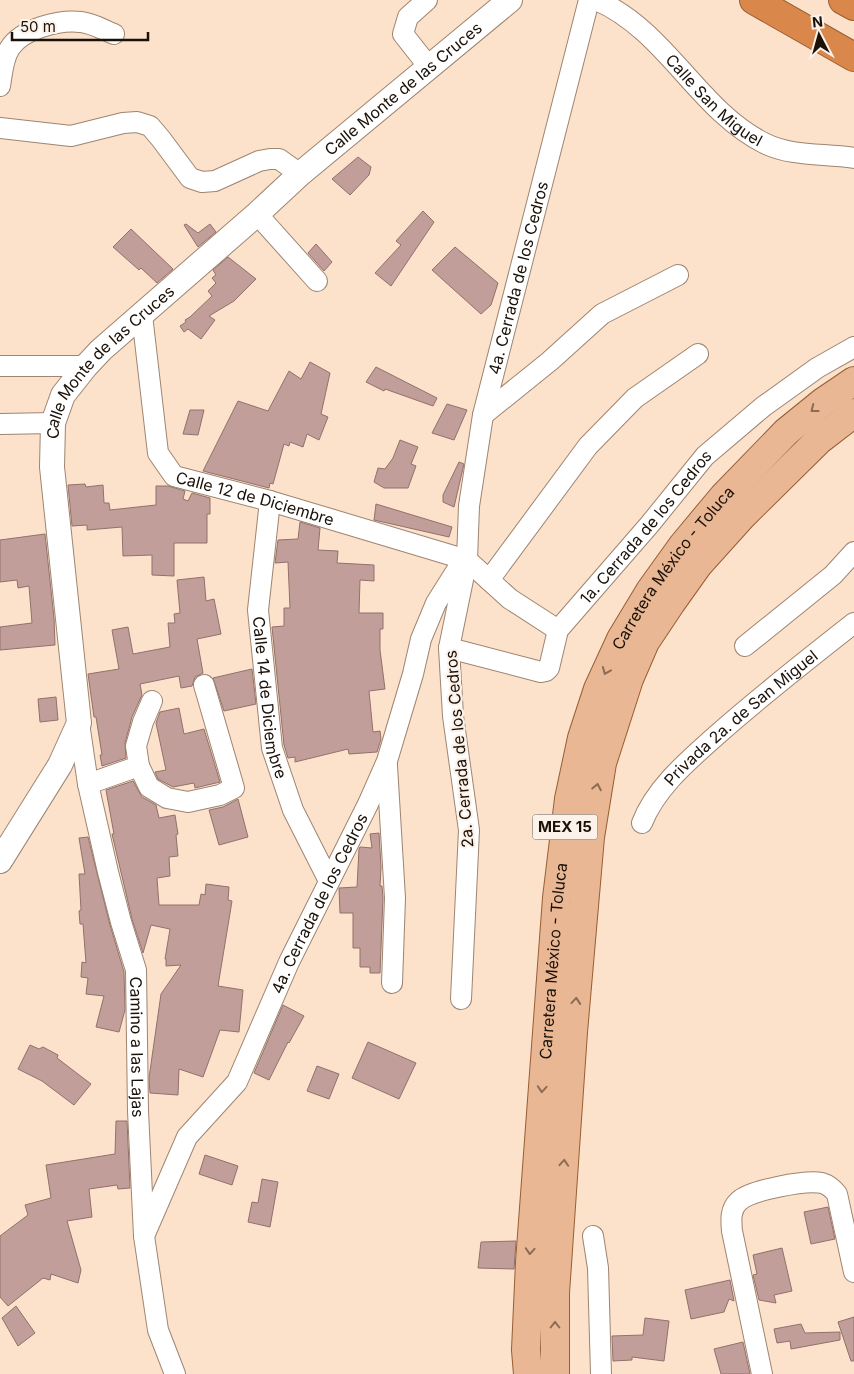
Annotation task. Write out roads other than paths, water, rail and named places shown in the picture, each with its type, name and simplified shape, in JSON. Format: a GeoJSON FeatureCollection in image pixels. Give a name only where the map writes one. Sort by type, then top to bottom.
{"type":"FeatureCollection","features":[{"type":"Feature","properties":{"kind":"highway"},"geometry":{"type":"LineString","coordinates":[[754,0],[854,57]]}},
{"type":"Feature","properties":{"kind":"highway"},"geometry":{"type":"LineString","coordinates":[[843,0],[854,6]]}},
{"type":"Feature","properties":{"kind":"main road","name":"Carretera México - Toluca"},"geometry":{"type":"LineString","coordinates":[[528,1374],[526,1350],[530,1262],[557,898],[569,799],[582,738],[598,689],[621,639],[650,591],[683,545],[723,497],[786,432],[823,402],[854,381]]}},
{"type":"Feature","properties":{"kind":"main road","name":"Carretera México - Toluca"},"geometry":{"type":"LineString","coordinates":[[555,1374],[555,1293],[570,1071],[590,837],[602,763],[629,679],[645,642],[671,602],[698,565],[743,515],[819,440],[854,413]]}},
{"type":"Feature","properties":{"kind":"street"},"geometry":{"type":"LineString","coordinates":[[427,0],[408,17],[403,34],[429,67]]}},
{"type":"Feature","properties":{"kind":"street","name":"Calle Monte de las Cruces"},"geometry":{"type":"LineString","coordinates":[[0,861],[60,765],[79,722],[52,467],[52,423],[63,395],[101,350],[300,174],[510,0]]}},
{"type":"Feature","properties":{"kind":"street","name":"4a. Cerrada de los Cedros"},"geometry":{"type":"LineString","coordinates":[[144,1236],[187,1137],[237,1082],[290,962],[368,804],[386,761],[413,674],[421,639],[436,603],[458,568],[467,560],[469,506],[483,415],[589,0]]}},
{"type":"Feature","properties":{"kind":"street","name":"Calle San Miguel"},"geometry":{"type":"LineString","coordinates":[[596,0],[627,16],[664,50],[726,116],[746,133],[780,149],[854,158]]}},
{"type":"Feature","properties":{"kind":"street"},"geometry":{"type":"LineString","coordinates":[[0,86],[5,59],[10,48],[24,34],[68,21],[82,22],[114,34]]}},
{"type":"Feature","properties":{"kind":"street"},"geometry":{"type":"LineString","coordinates":[[0,128],[71,136],[123,123],[137,122],[150,126],[190,178],[202,182],[215,181],[259,161],[270,159],[279,159],[300,174]]}},
{"type":"Feature","properties":{"kind":"street"},"geometry":{"type":"LineString","coordinates":[[257,214],[316,281]]}},
{"type":"Feature","properties":{"kind":"street"},"geometry":{"type":"LineString","coordinates":[[483,415],[550,361],[602,314],[678,275]]}},
{"type":"Feature","properties":{"kind":"street","name":"Calle 12 de Diciembre"},"geometry":{"type":"LineString","coordinates":[[142,315],[158,453],[174,476],[467,560]]}},
{"type":"Feature","properties":{"kind":"street","name":"1a. Cerrada de los Cedros"},"geometry":{"type":"LineString","coordinates":[[450,648],[541,672],[546,671],[550,668],[558,630],[650,524],[705,456],[764,406],[817,368],[854,347]]}},
{"type":"Feature","properties":{"kind":"street"},"geometry":{"type":"LineString","coordinates":[[489,580],[588,446],[635,398],[698,354]]}},
{"type":"Feature","properties":{"kind":"street"},"geometry":{"type":"LineString","coordinates":[[0,366],[86,366]]}},
{"type":"Feature","properties":{"kind":"street"},"geometry":{"type":"LineString","coordinates":[[0,424],[52,423]]}},
{"type":"Feature","properties":{"kind":"street","name":"Calle 14 de Diciembre"},"geometry":{"type":"LineString","coordinates":[[270,502],[258,610],[272,748],[293,810],[329,882]]}},
{"type":"Feature","properties":{"kind":"street"},"geometry":{"type":"LineString","coordinates":[[745,646],[833,575],[854,552]]}},
{"type":"Feature","properties":{"kind":"street"},"geometry":{"type":"LineString","coordinates":[[467,560],[510,599],[558,630]]}},
{"type":"Feature","properties":{"kind":"street","name":"2a. Cerrada de los Cedros"},"geometry":{"type":"LineString","coordinates":[[461,999],[469,830],[454,716],[450,648],[467,560]]}},
{"type":"Feature","properties":{"kind":"street","name":"Privada 2a. de San Miguel"},"geometry":{"type":"LineString","coordinates":[[642,823],[647,809],[671,779],[691,759],[756,700],[854,623]]}},
{"type":"Feature","properties":{"kind":"street"},"geometry":{"type":"LineString","coordinates":[[152,701],[136,746],[139,766],[149,787],[168,798],[188,802],[220,795],[234,788],[204,685]]}},
{"type":"Feature","properties":{"kind":"street","name":"Camino a las Lajas"},"geometry":{"type":"LineString","coordinates":[[79,722],[88,784],[121,922],[136,970],[138,1111],[144,1236],[158,1330],[175,1374]]}},
{"type":"Feature","properties":{"kind":"street"},"geometry":{"type":"LineString","coordinates":[[386,761],[395,898],[392,983]]}},
{"type":"Feature","properties":{"kind":"street"},"geometry":{"type":"LineString","coordinates":[[88,784],[139,766]]}},
{"type":"Feature","properties":{"kind":"street"},"geometry":{"type":"LineString","coordinates":[[762,1374],[732,1231],[732,1211],[738,1202],[748,1195],[808,1182],[832,1187],[838,1194],[854,1272]]}},
{"type":"Feature","properties":{"kind":"street"},"geometry":{"type":"LineString","coordinates":[[593,1236],[598,1268],[601,1374]]}}]}
